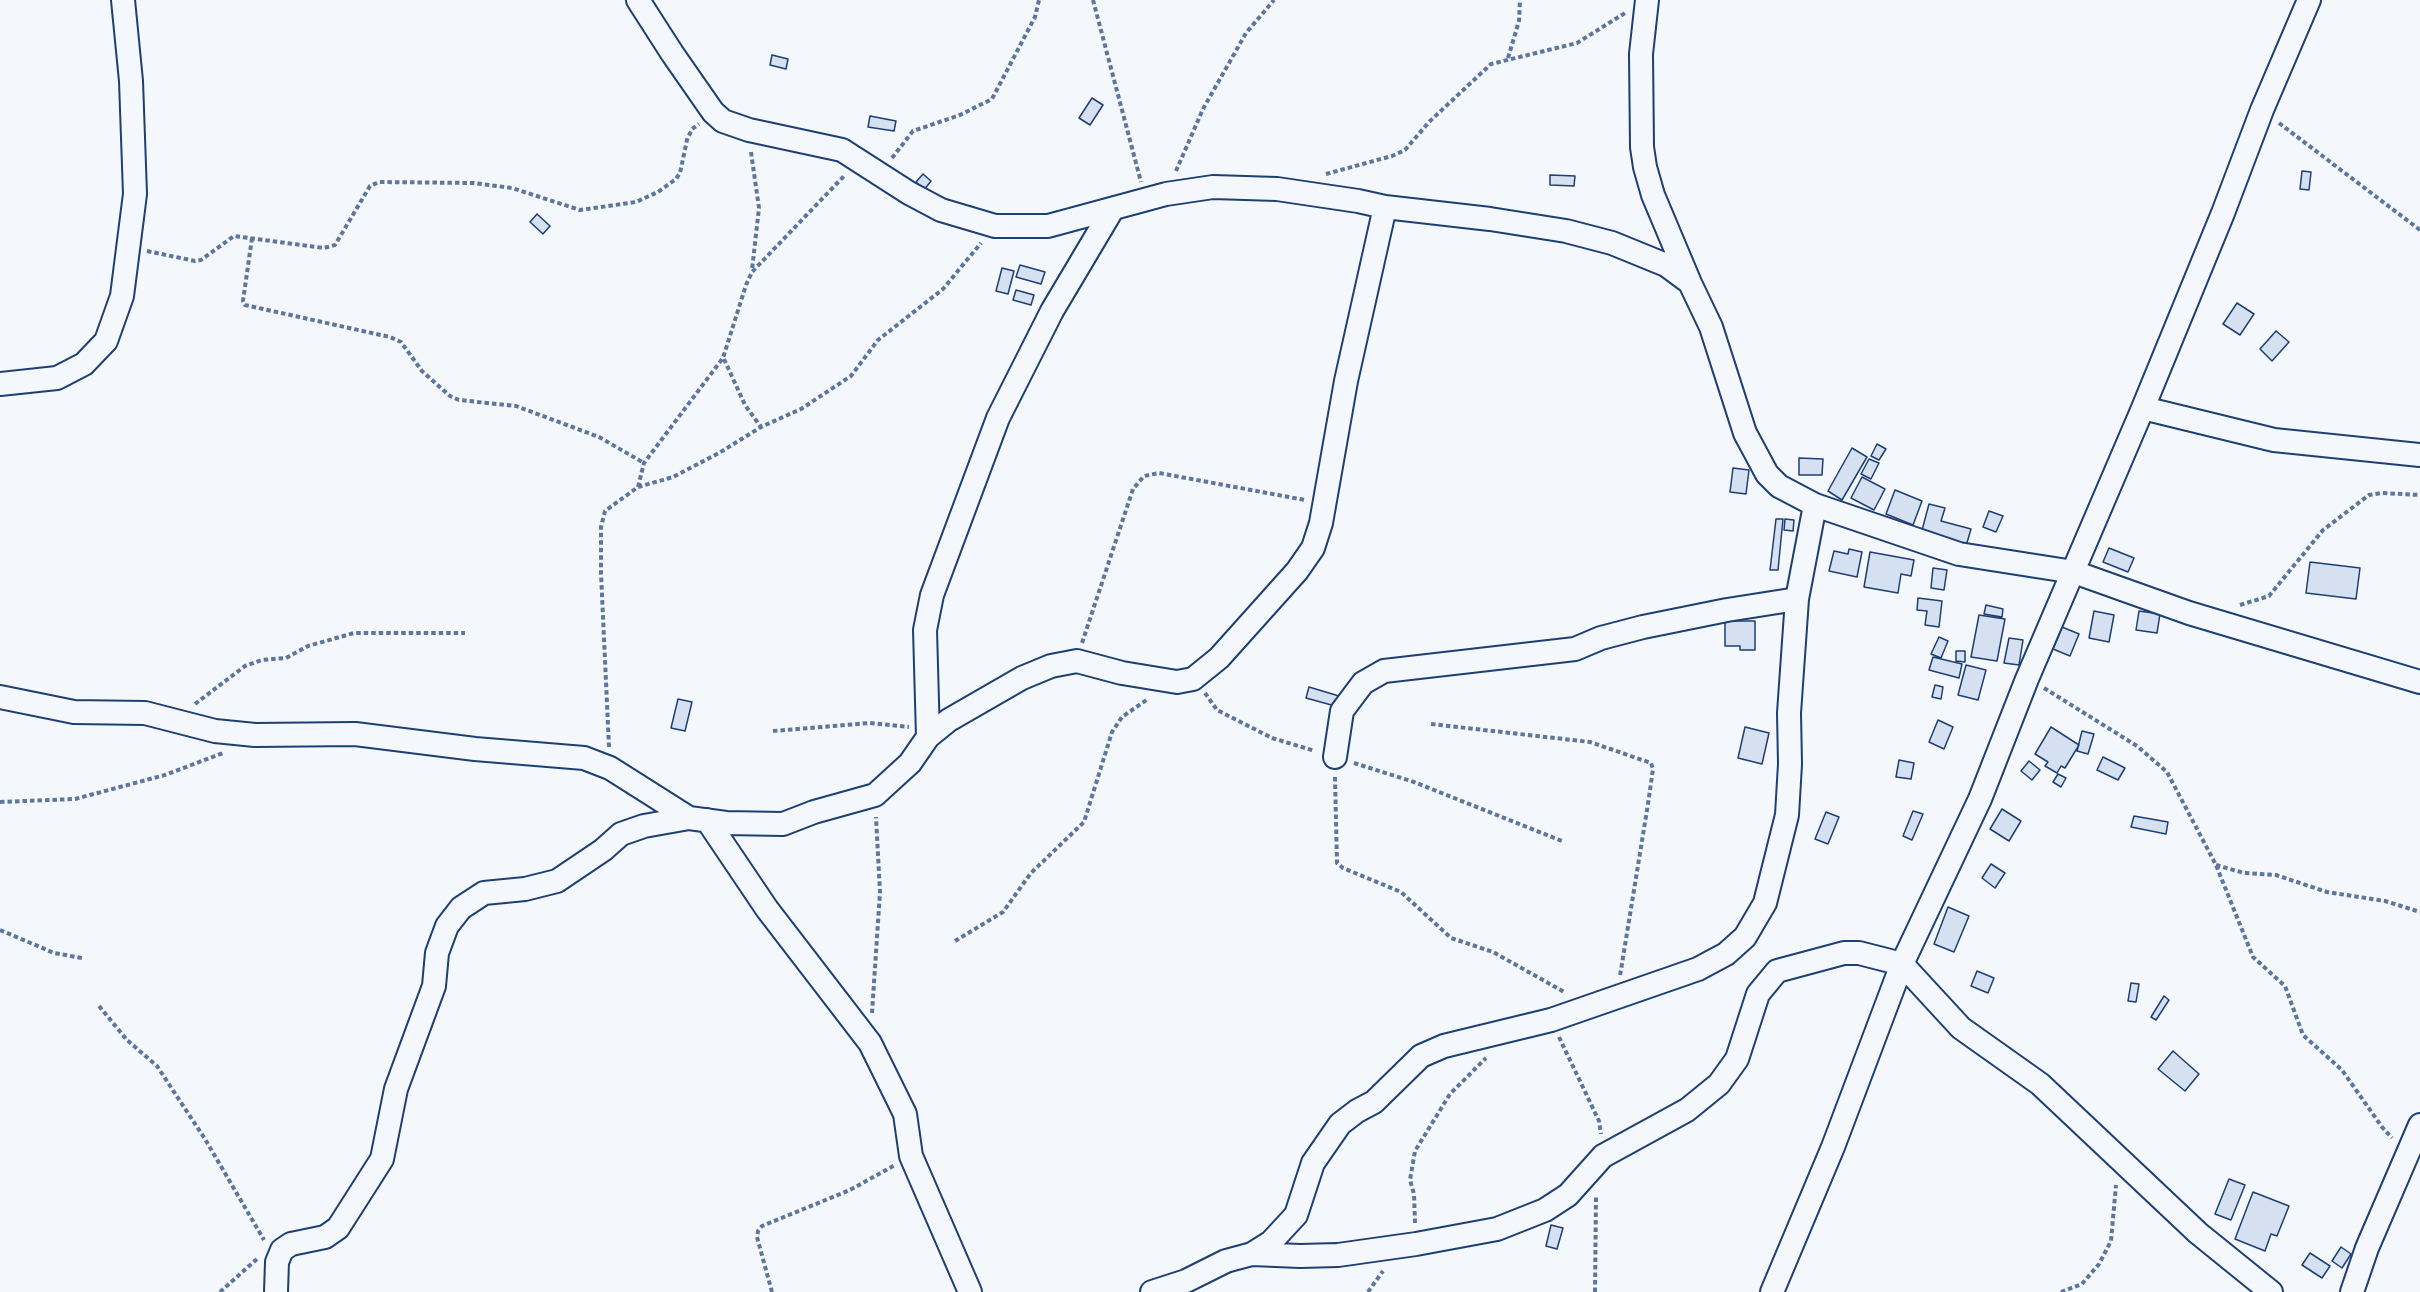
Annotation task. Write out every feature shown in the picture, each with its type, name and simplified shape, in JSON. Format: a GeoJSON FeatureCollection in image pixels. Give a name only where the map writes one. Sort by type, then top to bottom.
{"type":"FeatureCollection","features":[{"type":"Feature","properties":{"kind":"street"},"geometry":{"type":"LineString","coordinates":[[0,384],[57,378],[84,364],[106,341],[122,296],[135,194],[131,81],[123,0]]}},
{"type":"Feature","properties":{"kind":"street"},"geometry":{"type":"LineString","coordinates":[[638,0],[672,53],[714,112],[723,120],[749,130],[842,150],[909,193],[941,210],[995,226],[1048,226],[1156,197],[1213,187],[1277,189],[1385,207],[1490,219],[1566,231],[1612,243],[1666,264],[1690,283]]}},
{"type":"Feature","properties":{"kind":"street"},"geometry":{"type":"LineString","coordinates":[[1772,1292],[1833,1148],[1902,964],[1980,799],[2027,679],[2143,408],[2223,213],[2262,110],[2309,0]]}},
{"type":"Feature","properties":{"kind":"street"},"geometry":{"type":"LineString","coordinates":[[1640,3],[1642,147],[1653,195],[1711,327],[1745,433],[1767,474],[1779,486],[1815,505],[1959,554],[2074,572],[2189,613],[2419,680]]}},
{"type":"Feature","properties":{"kind":"street"},"geometry":{"type":"LineString","coordinates":[[276,1292],[273,1255],[291,1244],[325,1237],[338,1228],[382,1159],[396,1089],[434,986],[437,952],[447,926],[461,908],[484,893],[525,889],[557,881],[603,850],[621,834],[644,826],[698,819],[726,824],[783,824],[814,812],[875,795],[910,763],[928,733],[1022,678],[1051,666],[1077,661],[1122,674],[1185,680],[1219,658],[1297,571],[1313,548],[1321,523],[1346,381],[1385,207]]}},
{"type":"Feature","properties":{"kind":"street"},"geometry":{"type":"LineString","coordinates":[[928,733],[925,630],[932,596],[998,418],[1052,311],[1112,210]]}},
{"type":"Feature","properties":{"kind":"street"},"geometry":{"type":"LineString","coordinates":[[2143,408],[2274,440],[2420,455]]}},
{"type":"Feature","properties":{"kind":"street"},"geometry":{"type":"LineString","coordinates":[[1152,1292],[1186,1281],[1226,1261],[1252,1254],[1271,1242],[1296,1215],[1313,1163],[1340,1124],[1374,1102],[1421,1056],[1444,1046],[1551,1020],[1698,969],[1726,954],[1745,938],[1765,903],[1787,816],[1790,764],[1789,712],[1797,599],[1815,505]]}},
{"type":"Feature","properties":{"kind":"street"},"geometry":{"type":"LineString","coordinates":[[1335,758],[1342,711],[1363,683],[1384,671],[1575,649],[1601,638],[1643,627],[1797,599]]}},
{"type":"Feature","properties":{"kind":"street"},"geometry":{"type":"LineString","coordinates":[[0,697],[74,712],[145,713],[215,731],[255,735],[355,734],[475,749],[584,758],[610,768],[698,819],[870,1043],[905,1114],[911,1156],[970,1292]]}},
{"type":"Feature","properties":{"kind":"street"},"geometry":{"type":"LineString","coordinates":[[1252,1254],[1338,1255],[1416,1244],[1497,1229],[1545,1210],[1568,1195],[1600,1159],[1687,1110],[1719,1084],[1737,1059],[1758,994],[1777,971],[1845,953],[1859,953],[1902,964],[1961,1028],[2040,1084],[2198,1233],[2271,1292]]}},
{"type":"Feature","properties":{"kind":"street"},"geometry":{"type":"LineString","coordinates":[[2352,1292],[2367,1248],[2420,1125]]}},
{"type":"Feature","properties":{"kind":"path"},"geometry":{"type":"LineString","coordinates":[[881,173],[913,131],[960,115],[992,99],[1035,17],[1039,0]]}},
{"type":"Feature","properties":{"kind":"path"},"geometry":{"type":"LineString","coordinates":[[1093,0],[1156,197]]}},
{"type":"Feature","properties":{"kind":"path"},"geometry":{"type":"LineString","coordinates":[[1156,197],[1246,33],[1274,0]]}},
{"type":"Feature","properties":{"kind":"path"},"geometry":{"type":"LineString","coordinates":[[1508,58],[1519,21],[1520,0]]}},
{"type":"Feature","properties":{"kind":"path"},"geometry":{"type":"LineString","coordinates":[[1319,176],[1392,156],[1405,150],[1429,122],[1491,64],[1508,58],[1577,44],[1640,3]]}},
{"type":"Feature","properties":{"kind":"path"},"geometry":{"type":"LineString","coordinates":[[2262,110],[2420,230]]}},
{"type":"Feature","properties":{"kind":"path"},"geometry":{"type":"LineString","coordinates":[[129,247],[195,261],[201,260],[234,236],[324,248],[335,245],[370,186],[379,182],[474,183],[512,188],[580,210],[636,202],[658,192],[676,179],[680,173],[687,140],[692,129],[714,112]]}},
{"type":"Feature","properties":{"kind":"path"},"geometry":{"type":"LineString","coordinates":[[638,487],[644,463],[723,358],[752,272],[759,208],[749,130]]}},
{"type":"Feature","properties":{"kind":"path"},"geometry":{"type":"LineString","coordinates":[[752,272],[859,160]]}},
{"type":"Feature","properties":{"kind":"path"},"geometry":{"type":"LineString","coordinates":[[610,768],[600,527],[605,511],[638,487],[673,477],[720,453],[761,427],[801,409],[851,376],[878,340],[943,289],[995,226]]}},
{"type":"Feature","properties":{"kind":"path"},"geometry":{"type":"LineString","coordinates":[[252,238],[243,301],[245,305],[396,340],[411,352],[422,371],[450,396],[459,400],[516,406],[599,437],[644,463]]}},
{"type":"Feature","properties":{"kind":"path"},"geometry":{"type":"LineString","coordinates":[[723,358],[745,405],[761,427]]}},
{"type":"Feature","properties":{"kind":"path"},"geometry":{"type":"LineString","coordinates":[[1077,661],[1133,489],[1144,476],[1159,473],[1324,503]]}},
{"type":"Feature","properties":{"kind":"path"},"geometry":{"type":"LineString","coordinates":[[2230,606],[2251,603],[2269,596],[2323,530],[2369,495],[2381,493],[2420,495]]}},
{"type":"Feature","properties":{"kind":"path"},"geometry":{"type":"LineString","coordinates":[[189,706],[205,698],[244,666],[262,660],[286,658],[308,646],[354,633],[465,633]]}},
{"type":"Feature","properties":{"kind":"path"},"geometry":{"type":"LineString","coordinates":[[2027,679],[2137,746],[2167,772],[2216,866],[2253,957],[2285,986],[2303,1035],[2342,1070],[2382,1127],[2408,1153]]}},
{"type":"Feature","properties":{"kind":"path"},"geometry":{"type":"LineString","coordinates":[[955,941],[1003,912],[1031,873],[1084,822],[1112,732],[1122,717],[1137,705],[1185,680],[1217,710],[1272,738],[1414,782],[1562,842]]}},
{"type":"Feature","properties":{"kind":"path"},"geometry":{"type":"LineString","coordinates":[[773,731],[870,723],[928,733]]}},
{"type":"Feature","properties":{"kind":"path"},"geometry":{"type":"LineString","coordinates":[[1431,724],[1590,742],[1651,763],[1653,769],[1648,804],[1617,997]]}},
{"type":"Feature","properties":{"kind":"path"},"geometry":{"type":"LineString","coordinates":[[0,802],[75,799],[165,775],[217,757],[227,751]]}},
{"type":"Feature","properties":{"kind":"path"},"geometry":{"type":"LineString","coordinates":[[1335,758],[1337,863],[1343,868],[1401,891],[1451,938],[1493,952],[1590,1007]]}},
{"type":"Feature","properties":{"kind":"path"},"geometry":{"type":"LineString","coordinates":[[870,1043],[880,892],[875,795]]}},
{"type":"Feature","properties":{"kind":"path"},"geometry":{"type":"LineString","coordinates":[[2216,866],[2244,873],[2276,875],[2327,892],[2385,901],[2420,912]]}},
{"type":"Feature","properties":{"kind":"path"},"geometry":{"type":"LineString","coordinates":[[0,930],[54,953],[82,958]]}},
{"type":"Feature","properties":{"kind":"path"},"geometry":{"type":"LineString","coordinates":[[99,1006],[127,1040],[157,1066],[206,1139],[273,1255],[220,1292]]}},
{"type":"Feature","properties":{"kind":"path"},"geometry":{"type":"LineString","coordinates":[[1551,1020],[1599,1121],[1600,1159],[1595,1292]]}},
{"type":"Feature","properties":{"kind":"path"},"geometry":{"type":"LineString","coordinates":[[1416,1244],[1414,1194],[1410,1180],[1415,1151],[1450,1094],[1492,1053]]}},
{"type":"Feature","properties":{"kind":"path"},"geometry":{"type":"LineString","coordinates":[[772,1292],[757,1237],[762,1226],[850,1190],[911,1156]]}},
{"type":"Feature","properties":{"kind":"path"},"geometry":{"type":"LineString","coordinates":[[2061,1292],[2082,1284],[2099,1263],[2111,1241],[2118,1156]]}},
{"type":"Feature","properties":{"kind":"building"},"geometry":{"type":"Polygon","coordinates":[[[772,55],[788,59],[786,69],[770,65],[772,55]]]}},
{"type":"Feature","properties":{"kind":"building"},"geometry":{"type":"Polygon","coordinates":[[[1092,98],[1103,105],[1090,125],[1079,118],[1092,98]]]}},
{"type":"Feature","properties":{"kind":"building"},"geometry":{"type":"Polygon","coordinates":[[[870,116],[896,121],[894,131],[868,127],[870,116]]]}},
{"type":"Feature","properties":{"kind":"building"},"geometry":{"type":"Polygon","coordinates":[[[2302,171],[2311,172],[2309,190],[2300,189],[2302,171]]]}},
{"type":"Feature","properties":{"kind":"building"},"geometry":{"type":"Polygon","coordinates":[[[923,174],[931,181],[924,190],[916,182],[923,174]]]}},
{"type":"Feature","properties":{"kind":"building"},"geometry":{"type":"Polygon","coordinates":[[[1550,175],[1575,176],[1574,186],[1550,185],[1550,175]]]}},
{"type":"Feature","properties":{"kind":"building"},"geometry":{"type":"Polygon","coordinates":[[[537,214],[550,226],[543,234],[530,222],[537,214]]]}},
{"type":"Feature","properties":{"kind":"building"},"geometry":{"type":"Polygon","coordinates":[[[1020,265],[1045,272],[1041,284],[1016,277],[1020,265]]]}},
{"type":"Feature","properties":{"kind":"building"},"geometry":{"type":"Polygon","coordinates":[[[1002,268],[1014,271],[1008,294],[996,291],[1002,268]]]}},
{"type":"Feature","properties":{"kind":"building"},"geometry":{"type":"Polygon","coordinates":[[[1016,290],[1034,295],[1031,305],[1013,300],[1016,290]]]}},
{"type":"Feature","properties":{"kind":"building"},"geometry":{"type":"Polygon","coordinates":[[[2237,303],[2254,314],[2240,335],[2223,324],[2237,303]]]}},
{"type":"Feature","properties":{"kind":"building"},"geometry":{"type":"Polygon","coordinates":[[[2276,331],[2289,342],[2272,361],[2260,349],[2276,331]]]}},
{"type":"Feature","properties":{"kind":"building"},"geometry":{"type":"Polygon","coordinates":[[[1877,444],[1886,449],[1879,460],[1871,456],[1877,444]]]}},
{"type":"Feature","properties":{"kind":"building"},"geometry":{"type":"Polygon","coordinates":[[[1852,448],[1867,457],[1842,500],[1828,491],[1852,448]]]}},
{"type":"Feature","properties":{"kind":"building"},"geometry":{"type":"Polygon","coordinates":[[[1799,458],[1823,459],[1822,475],[1799,475],[1799,458]]]}},
{"type":"Feature","properties":{"kind":"building"},"geometry":{"type":"Polygon","coordinates":[[[1869,459],[1879,463],[1871,479],[1861,474],[1869,459]]]}},
{"type":"Feature","properties":{"kind":"building"},"geometry":{"type":"Polygon","coordinates":[[[1733,468],[1749,470],[1746,494],[1730,492],[1733,468]]]}},
{"type":"Feature","properties":{"kind":"building"},"geometry":{"type":"Polygon","coordinates":[[[1862,477],[1885,489],[1874,510],[1851,498],[1862,477]]]}},
{"type":"Feature","properties":{"kind":"building"},"geometry":{"type":"Polygon","coordinates":[[[1895,490],[1922,501],[1913,525],[1886,514],[1895,490]]]}},
{"type":"Feature","properties":{"kind":"building"},"geometry":{"type":"Polygon","coordinates":[[[1929,504],[1945,508],[1941,521],[1971,529],[1966,546],[1921,534],[1929,504]]]}},
{"type":"Feature","properties":{"kind":"building"},"geometry":{"type":"Polygon","coordinates":[[[1989,511],[2003,516],[1996,532],[1983,527],[1989,511]]]}},
{"type":"Feature","properties":{"kind":"building"},"geometry":{"type":"Polygon","coordinates":[[[1776,519],[1783,519],[1778,570],[1770,570],[1776,519]]]}},
{"type":"Feature","properties":{"kind":"building"},"geometry":{"type":"Polygon","coordinates":[[[1785,519],[1794,520],[1793,531],[1784,530],[1785,519]]]}},
{"type":"Feature","properties":{"kind":"building"},"geometry":{"type":"Polygon","coordinates":[[[2109,548],[2134,558],[2128,572],[2103,562],[2109,548]]]}},
{"type":"Feature","properties":{"kind":"building"},"geometry":{"type":"Polygon","coordinates":[[[1849,549],[1862,552],[1857,577],[1829,571],[1834,551],[1848,554],[1849,549]]]}},
{"type":"Feature","properties":{"kind":"building"},"geometry":{"type":"Polygon","coordinates":[[[1870,552],[1914,560],[1911,576],[1901,574],[1898,593],[1864,587],[1870,552]]]}},
{"type":"Feature","properties":{"kind":"building"},"geometry":{"type":"Polygon","coordinates":[[[2310,562],[2360,568],[2356,599],[2306,593],[2310,562]]]}},
{"type":"Feature","properties":{"kind":"building"},"geometry":{"type":"Polygon","coordinates":[[[1933,568],[1947,570],[1944,590],[1931,588],[1933,568]]]}},
{"type":"Feature","properties":{"kind":"building"},"geometry":{"type":"Polygon","coordinates":[[[1918,598],[1942,601],[1939,627],[1925,625],[1927,611],[1917,610],[1918,598]]]}},
{"type":"Feature","properties":{"kind":"building"},"geometry":{"type":"Polygon","coordinates":[[[1986,605],[2003,609],[2002,617],[1984,614],[1986,605]]]}},
{"type":"Feature","properties":{"kind":"building"},"geometry":{"type":"Polygon","coordinates":[[[2094,611],[2114,615],[2109,642],[2089,638],[2094,611]]]}},
{"type":"Feature","properties":{"kind":"building"},"geometry":{"type":"Polygon","coordinates":[[[2139,611],[2160,614],[2157,633],[2136,630],[2139,611]]]}},
{"type":"Feature","properties":{"kind":"building"},"geometry":{"type":"Polygon","coordinates":[[[1979,615],[2005,619],[1997,661],[1971,657],[1979,615]]]}},
{"type":"Feature","properties":{"kind":"building"},"geometry":{"type":"Polygon","coordinates":[[[1725,621],[1755,621],[1755,650],[1740,650],[1740,646],[1725,646],[1725,621]]]}},
{"type":"Feature","properties":{"kind":"building"},"geometry":{"type":"Polygon","coordinates":[[[2062,627],[2079,634],[2070,656],[2053,649],[2062,627]]]}},
{"type":"Feature","properties":{"kind":"building"},"geometry":{"type":"Polygon","coordinates":[[[1939,637],[1948,641],[1941,658],[1931,654],[1939,637]]]}},
{"type":"Feature","properties":{"kind":"building"},"geometry":{"type":"Polygon","coordinates":[[[2009,638],[2023,640],[2019,665],[2004,663],[2009,638]]]}},
{"type":"Feature","properties":{"kind":"building"},"geometry":{"type":"Polygon","coordinates":[[[1956,651],[1965,651],[1965,662],[1956,661],[1956,651]]]}},
{"type":"Feature","properties":{"kind":"building"},"geometry":{"type":"Polygon","coordinates":[[[1933,657],[1962,664],[1959,678],[1929,670],[1933,657]]]}},
{"type":"Feature","properties":{"kind":"building"},"geometry":{"type":"Polygon","coordinates":[[[1966,665],[1986,670],[1978,700],[1958,695],[1966,665]]]}},
{"type":"Feature","properties":{"kind":"building"},"geometry":{"type":"Polygon","coordinates":[[[1935,685],[1943,687],[1941,699],[1932,697],[1935,685]]]}},
{"type":"Feature","properties":{"kind":"building"},"geometry":{"type":"Polygon","coordinates":[[[1309,687],[1339,696],[1335,706],[1306,698],[1309,687]]]}},
{"type":"Feature","properties":{"kind":"building"},"geometry":{"type":"Polygon","coordinates":[[[678,699],[692,702],[685,731],[671,728],[678,699]]]}},
{"type":"Feature","properties":{"kind":"building"},"geometry":{"type":"Polygon","coordinates":[[[1938,720],[1953,727],[1944,749],[1929,742],[1938,720]]]}},
{"type":"Feature","properties":{"kind":"building"},"geometry":{"type":"Polygon","coordinates":[[[1745,727],[1769,733],[1762,764],[1738,758],[1745,727]]]}},
{"type":"Feature","properties":{"kind":"building"},"geometry":{"type":"Polygon","coordinates":[[[2051,727],[2079,745],[2065,768],[2061,766],[2057,773],[2045,766],[2048,762],[2035,754],[2051,727]]]}},
{"type":"Feature","properties":{"kind":"building"},"geometry":{"type":"Polygon","coordinates":[[[2082,731],[2094,734],[2088,754],[2077,751],[2082,731]]]}},
{"type":"Feature","properties":{"kind":"building"},"geometry":{"type":"Polygon","coordinates":[[[2103,757],[2125,768],[2118,780],[2097,770],[2103,757]]]}},
{"type":"Feature","properties":{"kind":"building"},"geometry":{"type":"Polygon","coordinates":[[[1899,760],[1914,763],[1911,779],[1896,777],[1899,760]]]}},
{"type":"Feature","properties":{"kind":"building"},"geometry":{"type":"Polygon","coordinates":[[[2029,761],[2040,770],[2032,780],[2021,771],[2029,761]]]}},
{"type":"Feature","properties":{"kind":"building"},"geometry":{"type":"Polygon","coordinates":[[[2058,774],[2066,778],[2061,787],[2053,782],[2058,774]]]}},
{"type":"Feature","properties":{"kind":"building"},"geometry":{"type":"Polygon","coordinates":[[[2002,809],[2021,821],[2009,841],[1990,829],[2002,809]]]}},
{"type":"Feature","properties":{"kind":"building"},"geometry":{"type":"Polygon","coordinates":[[[1913,811],[1923,814],[1912,840],[1903,836],[1913,811]]]}},
{"type":"Feature","properties":{"kind":"building"},"geometry":{"type":"Polygon","coordinates":[[[1826,812],[1839,817],[1828,844],[1815,839],[1826,812]]]}},
{"type":"Feature","properties":{"kind":"building"},"geometry":{"type":"Polygon","coordinates":[[[2134,816],[2168,822],[2166,834],[2131,827],[2134,816]]]}},
{"type":"Feature","properties":{"kind":"building"},"geometry":{"type":"Polygon","coordinates":[[[1991,864],[2005,873],[1995,888],[1982,878],[1991,864]]]}},
{"type":"Feature","properties":{"kind":"building"},"geometry":{"type":"Polygon","coordinates":[[[1948,907],[1969,916],[1954,952],[1934,944],[1948,907]]]}},
{"type":"Feature","properties":{"kind":"building"},"geometry":{"type":"Polygon","coordinates":[[[1977,971],[1994,978],[1988,993],[1971,986],[1977,971]]]}},
{"type":"Feature","properties":{"kind":"building"},"geometry":{"type":"Polygon","coordinates":[[[2131,983],[2139,984],[2136,1002],[2128,1001],[2131,983]]]}},
{"type":"Feature","properties":{"kind":"building"},"geometry":{"type":"Polygon","coordinates":[[[2164,996],[2169,1000],[2156,1020],[2151,1017],[2164,996]]]}},
{"type":"Feature","properties":{"kind":"building"},"geometry":{"type":"Polygon","coordinates":[[[2173,1051],[2199,1074],[2185,1091],[2158,1069],[2173,1051]]]}},
{"type":"Feature","properties":{"kind":"building"},"geometry":{"type":"Polygon","coordinates":[[[2229,1179],[2245,1185],[2231,1220],[2215,1214],[2229,1179]]]}},
{"type":"Feature","properties":{"kind":"building"},"geometry":{"type":"Polygon","coordinates":[[[2253,1192],[2289,1206],[2277,1236],[2271,1234],[2265,1251],[2235,1239],[2253,1192]]]}},
{"type":"Feature","properties":{"kind":"building"},"geometry":{"type":"Polygon","coordinates":[[[1551,1225],[1563,1228],[1557,1249],[1546,1246],[1551,1225]]]}},
{"type":"Feature","properties":{"kind":"building"},"geometry":{"type":"Polygon","coordinates":[[[2341,1247],[2351,1254],[2342,1268],[2332,1261],[2341,1247]]]}},
{"type":"Feature","properties":{"kind":"building"},"geometry":{"type":"Polygon","coordinates":[[[2310,1253],[2330,1266],[2322,1278],[2302,1265],[2310,1253]]]}}]}
